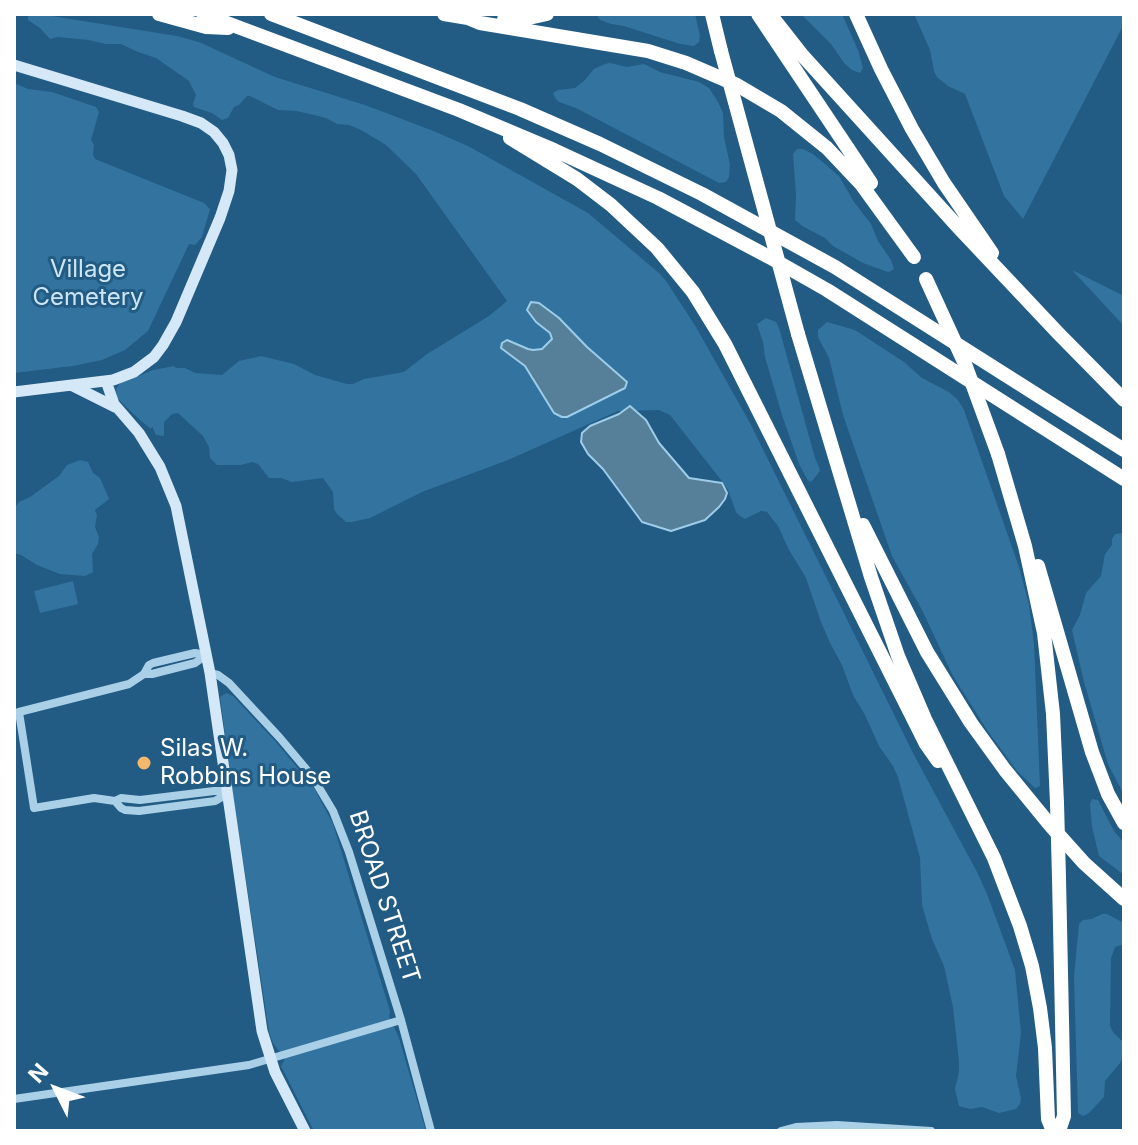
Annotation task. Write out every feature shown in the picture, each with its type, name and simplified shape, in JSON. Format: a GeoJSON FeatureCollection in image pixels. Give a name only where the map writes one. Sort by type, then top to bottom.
{"type":"FeatureCollection","features":[{"type":"Feature","properties":{"kind":"highway"},"geometry":{"type":"LineString","coordinates":[[159,14],[211,28],[238,27]]}},
{"type":"Feature","properties":{"kind":"highway"},"geometry":{"type":"LineString","coordinates":[[203,14],[490,123],[627,183],[769,257],[866,314],[1124,479]]}},
{"type":"Feature","properties":{"kind":"highway"},"geometry":{"type":"LineString","coordinates":[[271,14],[520,109],[702,194],[835,267],[1124,450]]}},
{"type":"Feature","properties":{"kind":"highway"},"geometry":{"type":"LineString","coordinates":[[444,14],[659,54],[696,66],[737,85],[792,119],[836,157],[861,184],[914,257]]}},
{"type":"Feature","properties":{"kind":"highway"},"geometry":{"type":"LineString","coordinates":[[468,18],[516,20],[547,14]]}},
{"type":"Feature","properties":{"kind":"highway"},"geometry":{"type":"LineString","coordinates":[[712,14],[798,334],[880,605],[919,707],[1000,872],[1027,947],[1042,1019],[1048,1119],[1053,1131]]}},
{"type":"Feature","properties":{"kind":"highway"},"geometry":{"type":"LineString","coordinates":[[758,14],[866,175],[926,279],[975,387],[1011,496],[1030,567],[1047,652],[1054,727],[1064,1116],[1059,1131]]}},
{"type":"Feature","properties":{"kind":"highway"},"geometry":{"type":"LineString","coordinates":[[770,14],[803,56],[1028,302],[1124,400]]}},
{"type":"Feature","properties":{"kind":"highway"},"geometry":{"type":"LineString","coordinates":[[856,14],[895,96],[934,166],[971,224],[1028,302]]}},
{"type":"Feature","properties":{"kind":"highway"},"geometry":{"type":"LineString","coordinates":[[490,123],[521,146],[577,179],[611,205],[657,248],[693,292],[725,344],[926,744],[952,775]]}},
{"type":"Feature","properties":{"kind":"highway"},"geometry":{"type":"LineString","coordinates":[[842,481],[920,639],[950,692],[1005,770],[1050,825],[1084,863],[1124,899]]}},
{"type":"Feature","properties":{"kind":"highway"},"geometry":{"type":"LineString","coordinates":[[1011,496],[1046,588],[1096,764],[1124,823]]}},
{"type":"Feature","properties":{"kind":"street"},"geometry":{"type":"LineString","coordinates":[[14,65],[193,119],[214,132],[223,143],[229,155],[232,177],[227,198],[186,300],[167,339],[146,364],[129,374],[106,381],[14,392]]}},
{"type":"Feature","properties":{"kind":"street"},"geometry":{"type":"LineString","coordinates":[[106,381],[110,397],[146,443],[169,485],[180,526],[210,673],[260,1015],[270,1059],[305,1131]]}},
{"type":"Feature","properties":{"kind":"street"},"geometry":{"type":"LineString","coordinates":[[72,386],[119,411]]}},
{"type":"Feature","properties":{"kind":"street"},"geometry":{"type":"LineString","coordinates":[[206,655],[195,653],[153,663],[129,684],[19,712],[34,808],[94,798],[115,801],[214,791],[227,794]]}},
{"type":"Feature","properties":{"kind":"street","name":"BROAD STREET"},"geometry":{"type":"LineString","coordinates":[[210,673],[224,679],[240,694],[298,759],[327,799],[349,852],[401,1020],[431,1131]]}},
{"type":"Feature","properties":{"kind":"street"},"geometry":{"type":"LineString","coordinates":[[14,1099],[234,1067],[401,1020]]}},
{"type":"Feature","properties":{"kind":"street"},"geometry":{"type":"LineString","coordinates":[[781,1131],[828,1125],[931,1131]]}},
{"type":"Feature","properties":{"kind":"green space"},"geometry":{"type":"Polygon","coordinates":[[[28,14],[39,14],[199,42],[275,77],[365,105],[431,130],[468,146],[588,213],[659,273],[696,327],[750,423],[914,755],[987,894],[1015,970],[1021,1033],[1016,1076],[1021,1098],[1016,1109],[999,1113],[982,1107],[970,1109],[959,1106],[955,1089],[959,1061],[953,1007],[944,966],[922,905],[920,858],[898,777],[853,695],[821,622],[806,578],[767,512],[761,511],[745,519],[740,516],[721,480],[670,415],[659,410],[618,411],[508,460],[422,492],[370,518],[352,522],[346,522],[337,514],[333,492],[323,478],[292,482],[269,478],[258,464],[252,462],[217,465],[210,458],[203,436],[178,413],[172,414],[164,422],[164,436],[156,435],[152,426],[151,429],[117,398],[116,389],[121,381],[174,366],[195,373],[222,375],[239,361],[261,356],[294,364],[315,375],[353,384],[404,372],[507,301],[416,174],[386,145],[361,130],[297,111],[278,110],[250,96],[222,120],[194,107],[196,95],[189,81],[156,58],[121,44],[58,37],[50,39],[28,20],[28,14]],[[513,341],[554,413],[587,347],[581,341],[550,341],[542,349],[528,350],[513,341]]]}},
{"type":"Feature","properties":{"kind":"green space"},"geometry":{"type":"Polygon","coordinates":[[[596,14],[695,14],[699,42],[694,46],[680,44],[611,24],[600,20],[596,14]]]}},
{"type":"Feature","properties":{"kind":"green space"},"geometry":{"type":"Polygon","coordinates":[[[801,14],[842,14],[858,50],[863,68],[860,73],[844,63],[831,44],[801,14]]]}},
{"type":"Feature","properties":{"kind":"green space"},"geometry":{"type":"Polygon","coordinates":[[[914,14],[1124,14],[1124,24],[1023,219],[1004,196],[965,94],[937,77],[930,50],[914,14]]]}},
{"type":"Feature","properties":{"kind":"green space"},"geometry":{"type":"Polygon","coordinates":[[[610,63],[627,67],[644,64],[709,88],[723,113],[730,165],[726,182],[719,183],[555,98],[553,93],[575,88],[594,69],[610,63]]]}},
{"type":"Feature","properties":{"kind":"green space","name":"Village Cemetery"},"geometry":{"type":"Polygon","coordinates":[[[14,83],[96,107],[99,112],[91,140],[95,159],[204,203],[210,209],[202,237],[195,245],[189,244],[148,331],[125,350],[102,360],[14,373],[14,83]]]}},
{"type":"Feature","properties":{"kind":"green space"},"geometry":{"type":"Polygon","coordinates":[[[797,149],[813,154],[839,176],[871,224],[894,269],[888,272],[863,263],[795,220],[793,154],[797,149]]]}},
{"type":"Feature","properties":{"kind":"green space"},"geometry":{"type":"Polygon","coordinates":[[[1072,270],[1124,296],[1124,326],[1072,270]]]}},
{"type":"Feature","properties":{"kind":"green space"},"geometry":{"type":"Polygon","coordinates":[[[766,318],[776,322],[779,328],[819,467],[820,471],[810,482],[799,464],[765,357],[757,324],[766,318]]]}},
{"type":"Feature","properties":{"kind":"green space"},"geometry":{"type":"Polygon","coordinates":[[[827,322],[855,330],[904,362],[922,378],[949,392],[964,410],[1019,567],[1029,605],[1034,643],[1038,787],[1035,788],[1017,771],[987,730],[953,676],[892,556],[843,415],[829,358],[818,337],[818,330],[827,322]]]}},
{"type":"Feature","properties":{"kind":"green space"},"geometry":{"type":"Polygon","coordinates":[[[80,460],[88,462],[93,473],[100,478],[109,499],[95,510],[98,544],[92,554],[93,572],[85,576],[60,574],[14,553],[14,509],[19,502],[59,476],[67,465],[80,460]]]}},
{"type":"Feature","properties":{"kind":"green space"},"geometry":{"type":"Polygon","coordinates":[[[1124,533],[1124,795],[1108,764],[1072,630],[1086,593],[1101,576],[1105,554],[1112,545],[1112,539],[1115,534],[1124,533]]]}},
{"type":"Feature","properties":{"kind":"green space"},"geometry":{"type":"Polygon","coordinates":[[[73,581],[78,604],[40,613],[34,591],[73,581]]]}},
{"type":"Feature","properties":{"kind":"green space"},"geometry":{"type":"Polygon","coordinates":[[[226,693],[233,696],[276,742],[314,788],[333,824],[426,1131],[314,1131],[281,1066],[285,1059],[269,1032],[232,787],[220,697],[226,693]]]}},
{"type":"Feature","properties":{"kind":"green space"},"geometry":{"type":"Polygon","coordinates":[[[1092,799],[1098,800],[1124,843],[1124,875],[1099,856],[1092,827],[1092,799]]]}},
{"type":"Feature","properties":{"kind":"green space"},"geometry":{"type":"Polygon","coordinates":[[[1102,914],[1124,923],[1124,947],[1115,947],[1111,958],[1110,1026],[1124,1043],[1124,1055],[1105,1081],[1104,1097],[1083,1116],[1078,1113],[1076,955],[1079,924],[1102,914]]]}},
{"type":"Feature","properties":{"kind":"shaded area"},"geometry":{"type":"Polygon","coordinates":[[[531,302],[539,303],[559,318],[627,382],[625,388],[567,417],[554,413],[525,366],[501,348],[507,340],[528,349],[542,349],[552,339],[550,333],[527,310],[531,302]]]}},
{"type":"Feature","properties":{"kind":"shaded area"},"geometry":{"type":"Polygon","coordinates":[[[630,406],[646,420],[659,443],[689,478],[722,483],[727,493],[725,499],[705,520],[671,531],[642,522],[603,469],[588,454],[581,442],[582,433],[630,406]]]}},
{"type":"Feature","properties":{"kind":"place","name":"Silas W. Robbins House"},"geometry":{"type":"Point","coordinates":[144,763]}}]}
